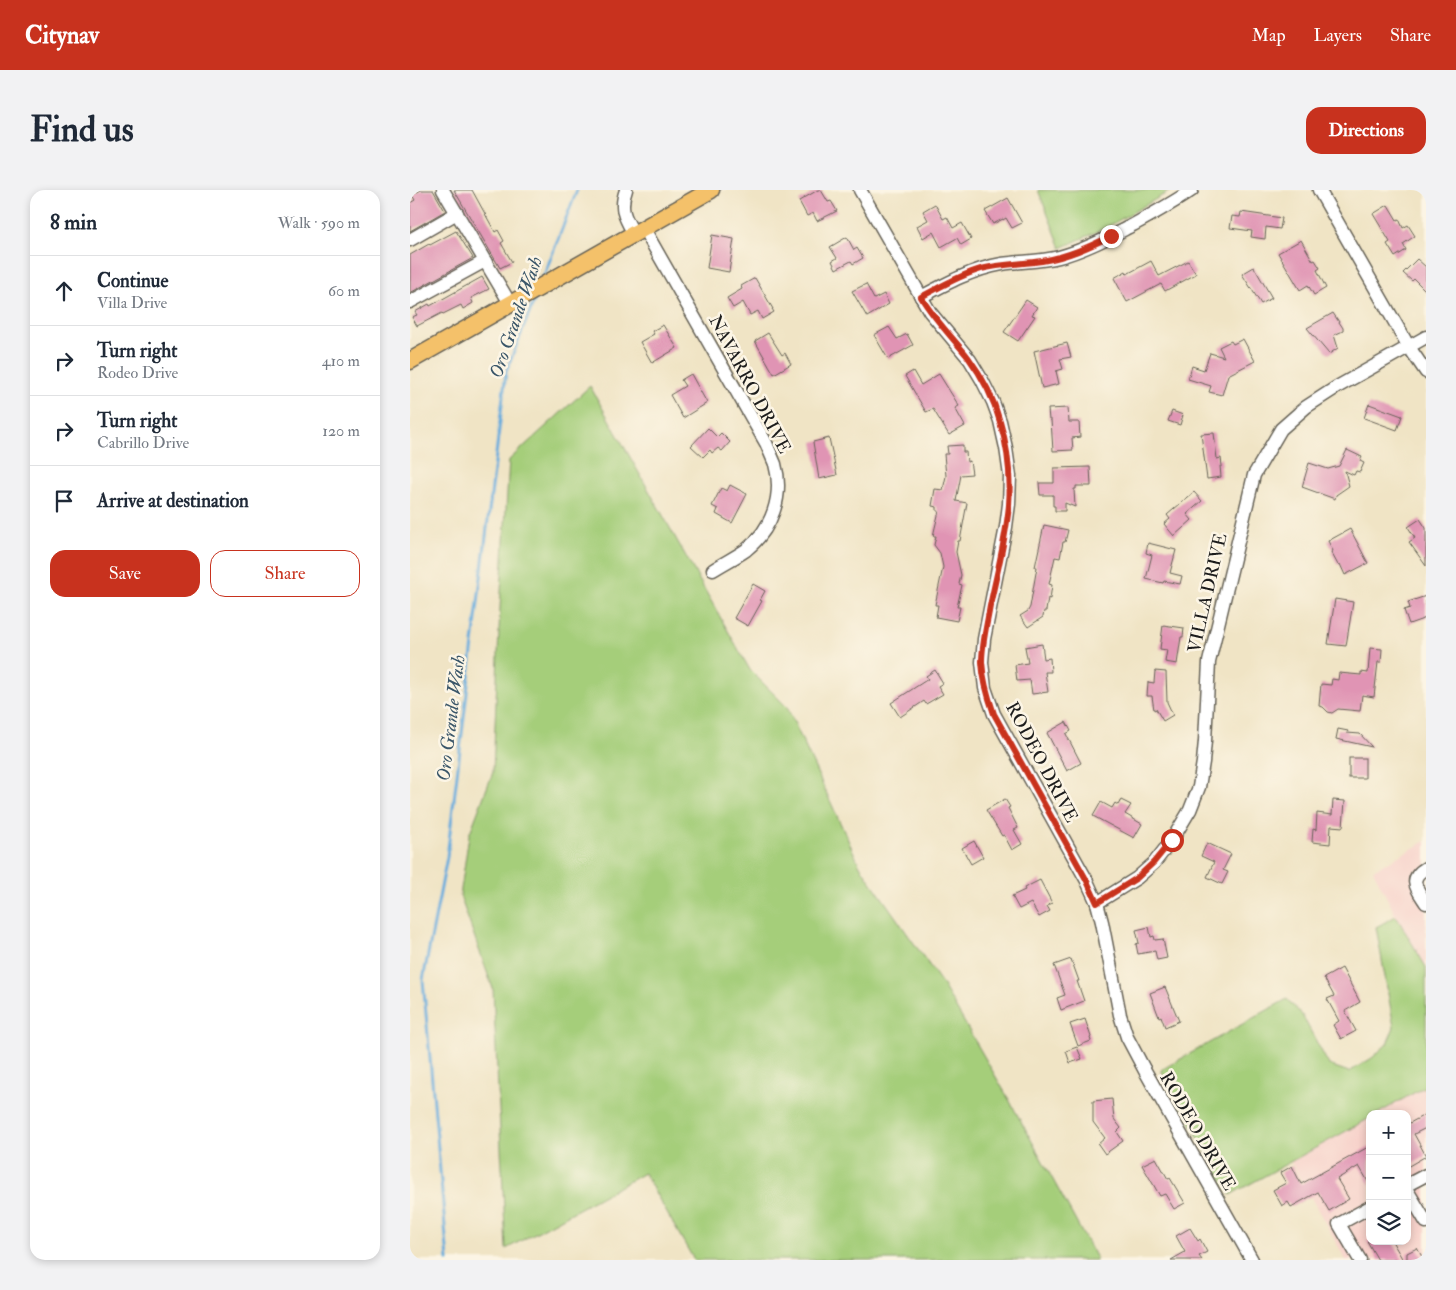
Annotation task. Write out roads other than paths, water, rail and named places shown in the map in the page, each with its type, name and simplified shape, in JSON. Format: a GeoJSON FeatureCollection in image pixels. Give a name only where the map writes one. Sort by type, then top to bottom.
{"type":"FeatureCollection","features":[{"type":"Feature","properties":{"kind":"main road"},"geometry":{"type":"LineString","coordinates":[[410,361],[711,190]]}},
{"type":"Feature","properties":{"kind":"street"},"geometry":{"type":"LineString","coordinates":[[443,190],[512,304]]}},
{"type":"Feature","properties":{"kind":"street","name":"NAVARRO DRIVE"},"geometry":{"type":"LineString","coordinates":[[626,190],[622,201],[624,216],[639,232],[766,443],[775,464],[778,486],[777,503],[772,518],[760,535],[746,549],[713,570]]}},
{"type":"Feature","properties":{"kind":"street","name":"RODEO DRIVE"},"geometry":{"type":"LineString","coordinates":[[860,190],[930,312],[970,360],[993,402],[1000,421],[1010,476],[1009,504],[984,639],[982,662],[985,688],[994,714],[1086,879],[1097,903],[1119,1011],[1127,1037],[1252,1260]]}},
{"type":"Feature","properties":{"kind":"street"},"geometry":{"type":"LineString","coordinates":[[921,297],[978,270],[1002,264],[1041,261],[1082,250],[1171,204],[1192,190]]}},
{"type":"Feature","properties":{"kind":"street"},"geometry":{"type":"LineString","coordinates":[[1319,190],[1408,347],[1426,372]]}},
{"type":"Feature","properties":{"kind":"street"},"geometry":{"type":"LineString","coordinates":[[410,240],[457,213]]}},
{"type":"Feature","properties":{"kind":"street"},"geometry":{"type":"LineString","coordinates":[[410,302],[485,261]]}},
{"type":"Feature","properties":{"kind":"street","name":"VILLA DRIVE"},"geometry":{"type":"LineString","coordinates":[[1097,903],[1137,878],[1154,862],[1172,840],[1190,810],[1199,787],[1205,741],[1208,662],[1254,475],[1281,429],[1306,407],[1336,387],[1426,337]]}},
{"type":"Feature","properties":{"kind":"street"},"geometry":{"type":"LineString","coordinates":[[1426,868],[1418,872],[1415,878],[1415,886],[1426,903]]}},
{"type":"Feature","properties":{"kind":"street"},"geometry":{"type":"LineString","coordinates":[[1411,1183],[1426,1175]]}},
{"type":"Feature","properties":{"kind":"street"},"geometry":{"type":"LineString","coordinates":[[1411,1197],[1426,1222]]}},
{"type":"Feature","properties":{"kind":"street"},"geometry":{"type":"LineString","coordinates":[[1360,1260],[1339,1224],[1366,1208]]}},
{"type":"Feature","properties":{"kind":"waterway","name":"Oro Grande Wash"},"geometry":{"type":"LineString","coordinates":[[543,278],[577,190]]}},
{"type":"Feature","properties":{"kind":"waterway","name":"Oro Grande Wash"},"geometry":{"type":"LineString","coordinates":[[448,1260],[423,980],[447,857],[506,372],[536,296]]}}]}
